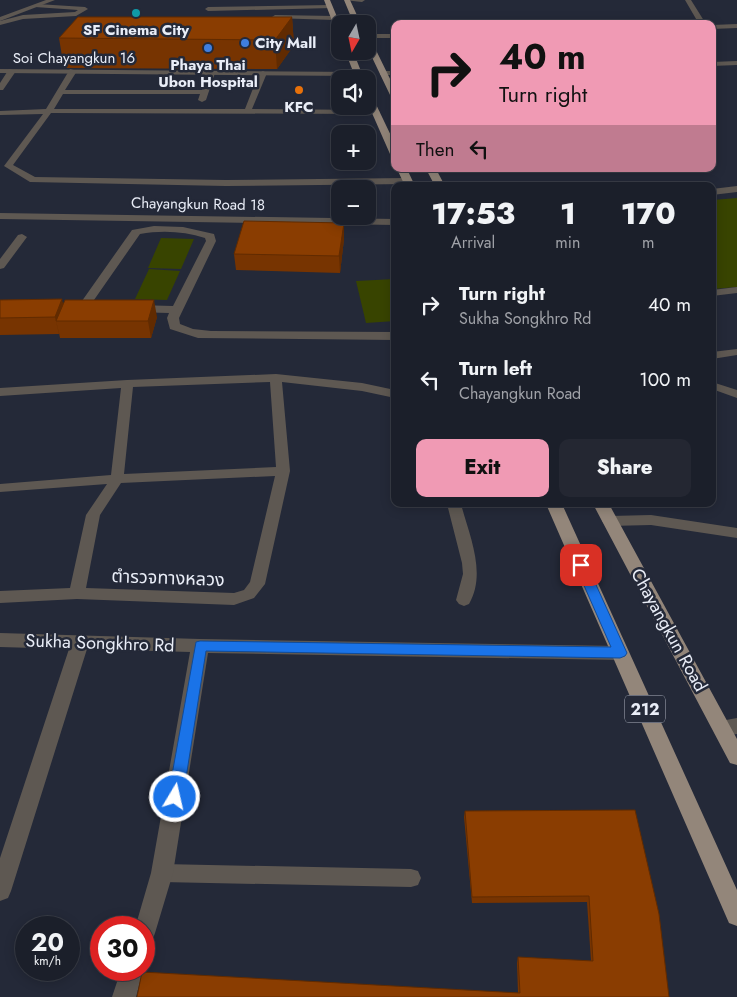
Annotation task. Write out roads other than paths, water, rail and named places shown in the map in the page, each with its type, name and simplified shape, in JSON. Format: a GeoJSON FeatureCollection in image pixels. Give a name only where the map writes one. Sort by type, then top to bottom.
{"type":"FeatureCollection","features":[{"type":"Feature","properties":{"kind":"main road"},"geometry":{"type":"LineString","coordinates":[[347,0],[354,15]]}},
{"type":"Feature","properties":{"kind":"main road"},"geometry":{"type":"LineString","coordinates":[[328,3],[333,15]]}},
{"type":"Feature","properties":{"kind":"main road"},"geometry":{"type":"LineString","coordinates":[[357,60],[366,70]]}},
{"type":"Feature","properties":{"kind":"main road"},"geometry":{"type":"LineString","coordinates":[[376,80],[391,93]]}},
{"type":"Feature","properties":{"kind":"main road"},"geometry":{"type":"LineString","coordinates":[[376,112],[391,145]]}},
{"type":"Feature","properties":{"kind":"main road","name":"212"},"geometry":{"type":"LineString","coordinates":[[555,507],[737,915]]}},
{"type":"Feature","properties":{"kind":"main road","name":"Chayangkun Road"},"geometry":{"type":"LineString","coordinates":[[603,507],[729,727],[737,757]]}},
{"type":"Feature","properties":{"kind":"street"},"geometry":{"type":"LineString","coordinates":[[0,19],[52,0]]}},
{"type":"Feature","properties":{"kind":"street"},"geometry":{"type":"LineString","coordinates":[[688,0],[700,20]]}},
{"type":"Feature","properties":{"kind":"street"},"geometry":{"type":"LineString","coordinates":[[716,27],[737,26]]}},
{"type":"Feature","properties":{"kind":"street"},"geometry":{"type":"LineString","coordinates":[[376,36],[391,36]]}},
{"type":"Feature","properties":{"kind":"street"},"geometry":{"type":"LineString","coordinates":[[716,64],[737,63]]}},
{"type":"Feature","properties":{"kind":"street","name":"Soi Chayangkun 16"},"geometry":{"type":"LineString","coordinates":[[0,71],[331,74]]}},
{"type":"Feature","properties":{"kind":"street","name":"Soi Chayangkun 16"},"geometry":{"type":"LineString","coordinates":[[376,74],[391,73]]}},
{"type":"Feature","properties":{"kind":"street","name":"Chayangkun Road 18"},"geometry":{"type":"LineString","coordinates":[[0,216],[391,222]]}},
{"type":"Feature","properties":{"kind":"street"},"geometry":{"type":"LineString","coordinates":[[84,308],[136,232],[155,229],[199,232],[210,236],[211,241],[173,318],[174,326],[183,331],[198,334],[391,336]]}},
{"type":"Feature","properties":{"kind":"street"},"geometry":{"type":"LineString","coordinates":[[0,266],[22,237]]}},
{"type":"Feature","properties":{"kind":"street"},"geometry":{"type":"LineString","coordinates":[[121,309],[177,310]]}},
{"type":"Feature","properties":{"kind":"street"},"geometry":{"type":"LineString","coordinates":[[610,521],[651,520],[737,532]]}},
{"type":"Feature","properties":{"kind":"street","name":"Sukha Songkhro Rd"},"geometry":{"type":"LineString","coordinates":[[0,640],[200,646],[620,653]]}},
{"type":"Feature","properties":{"kind":"street"},"geometry":{"type":"LineString","coordinates":[[0,891],[80,643]]}},
{"type":"Feature","properties":{"kind":"street"},"geometry":{"type":"LineString","coordinates":[[149,916],[162,873],[200,646]]}},
{"type":"Feature","properties":{"kind":"street"},"geometry":{"type":"LineString","coordinates":[[124,997],[129,981]]}},
{"type":"Feature","properties":{"kind":"lane"},"geometry":{"type":"LineString","coordinates":[[347,0],[362,0]]}},
{"type":"Feature","properties":{"kind":"lane"},"geometry":{"type":"LineString","coordinates":[[208,9],[328,3]]}},
{"type":"Feature","properties":{"kind":"lane"},"geometry":{"type":"LineString","coordinates":[[0,23],[23,17],[76,14],[85,8],[37,6]]}},
{"type":"Feature","properties":{"kind":"lane"},"geometry":{"type":"LineString","coordinates":[[269,17],[331,18]]}},
{"type":"Feature","properties":{"kind":"lane"},"geometry":{"type":"LineString","coordinates":[[0,88],[12,71]]}},
{"type":"Feature","properties":{"kind":"lane"},"geometry":{"type":"LineString","coordinates":[[73,71],[49,111],[8,166],[33,180],[391,184]]}},
{"type":"Feature","properties":{"kind":"lane"},"geometry":{"type":"LineString","coordinates":[[197,113],[211,72]]}},
{"type":"Feature","properties":{"kind":"lane"},"geometry":{"type":"LineString","coordinates":[[247,113],[263,73]]}},
{"type":"Feature","properties":{"kind":"lane"},"geometry":{"type":"LineString","coordinates":[[59,92],[204,92]]}},
{"type":"Feature","properties":{"kind":"lane"},"geometry":{"type":"LineString","coordinates":[[0,113],[49,111],[331,112]]}},
{"type":"Feature","properties":{"kind":"lane"},"geometry":{"type":"LineString","coordinates":[[716,192],[737,190]]}},
{"type":"Feature","properties":{"kind":"lane"},"geometry":{"type":"LineString","coordinates":[[716,292],[737,290]]}},
{"type":"Feature","properties":{"kind":"lane"},"geometry":{"type":"LineString","coordinates":[[716,355],[737,352]]}},
{"type":"Feature","properties":{"kind":"lane"},"geometry":{"type":"LineString","coordinates":[[0,392],[127,384],[276,378],[362,387],[391,393]]}},
{"type":"Feature","properties":{"kind":"lane","name":"ตำรวจทางหลวง"},"geometry":{"type":"LineString","coordinates":[[0,598],[77,593],[234,599],[249,594],[257,584],[283,471],[276,378]]}},
{"type":"Feature","properties":{"kind":"lane"},"geometry":{"type":"LineString","coordinates":[[77,593],[93,514],[117,479],[127,384]]}},
{"type":"Feature","properties":{"kind":"lane"},"geometry":{"type":"LineString","coordinates":[[716,386],[737,394]]}},
{"type":"Feature","properties":{"kind":"lane"},"geometry":{"type":"LineString","coordinates":[[0,488],[117,479],[283,471]]}},
{"type":"Feature","properties":{"kind":"lane"},"geometry":{"type":"LineString","coordinates":[[455,507],[470,563],[470,574],[464,600]]}},
{"type":"Feature","properties":{"kind":"lane"},"geometry":{"type":"LineString","coordinates":[[162,873],[411,878]]}},
{"type":"Feature","properties":{"kind":"place","name":"SF Cinema City"},"geometry":{"type":"Point","coordinates":[136,13]}},
{"type":"Feature","properties":{"kind":"place","name":"City Mall"},"geometry":{"type":"Point","coordinates":[245,43]}},
{"type":"Feature","properties":{"kind":"place","name":"Phaya Thai Ubon Hospital"},"geometry":{"type":"Point","coordinates":[208,48]}},
{"type":"Feature","properties":{"kind":"place","name":"KFC"},"geometry":{"type":"Point","coordinates":[299,90]}}]}
